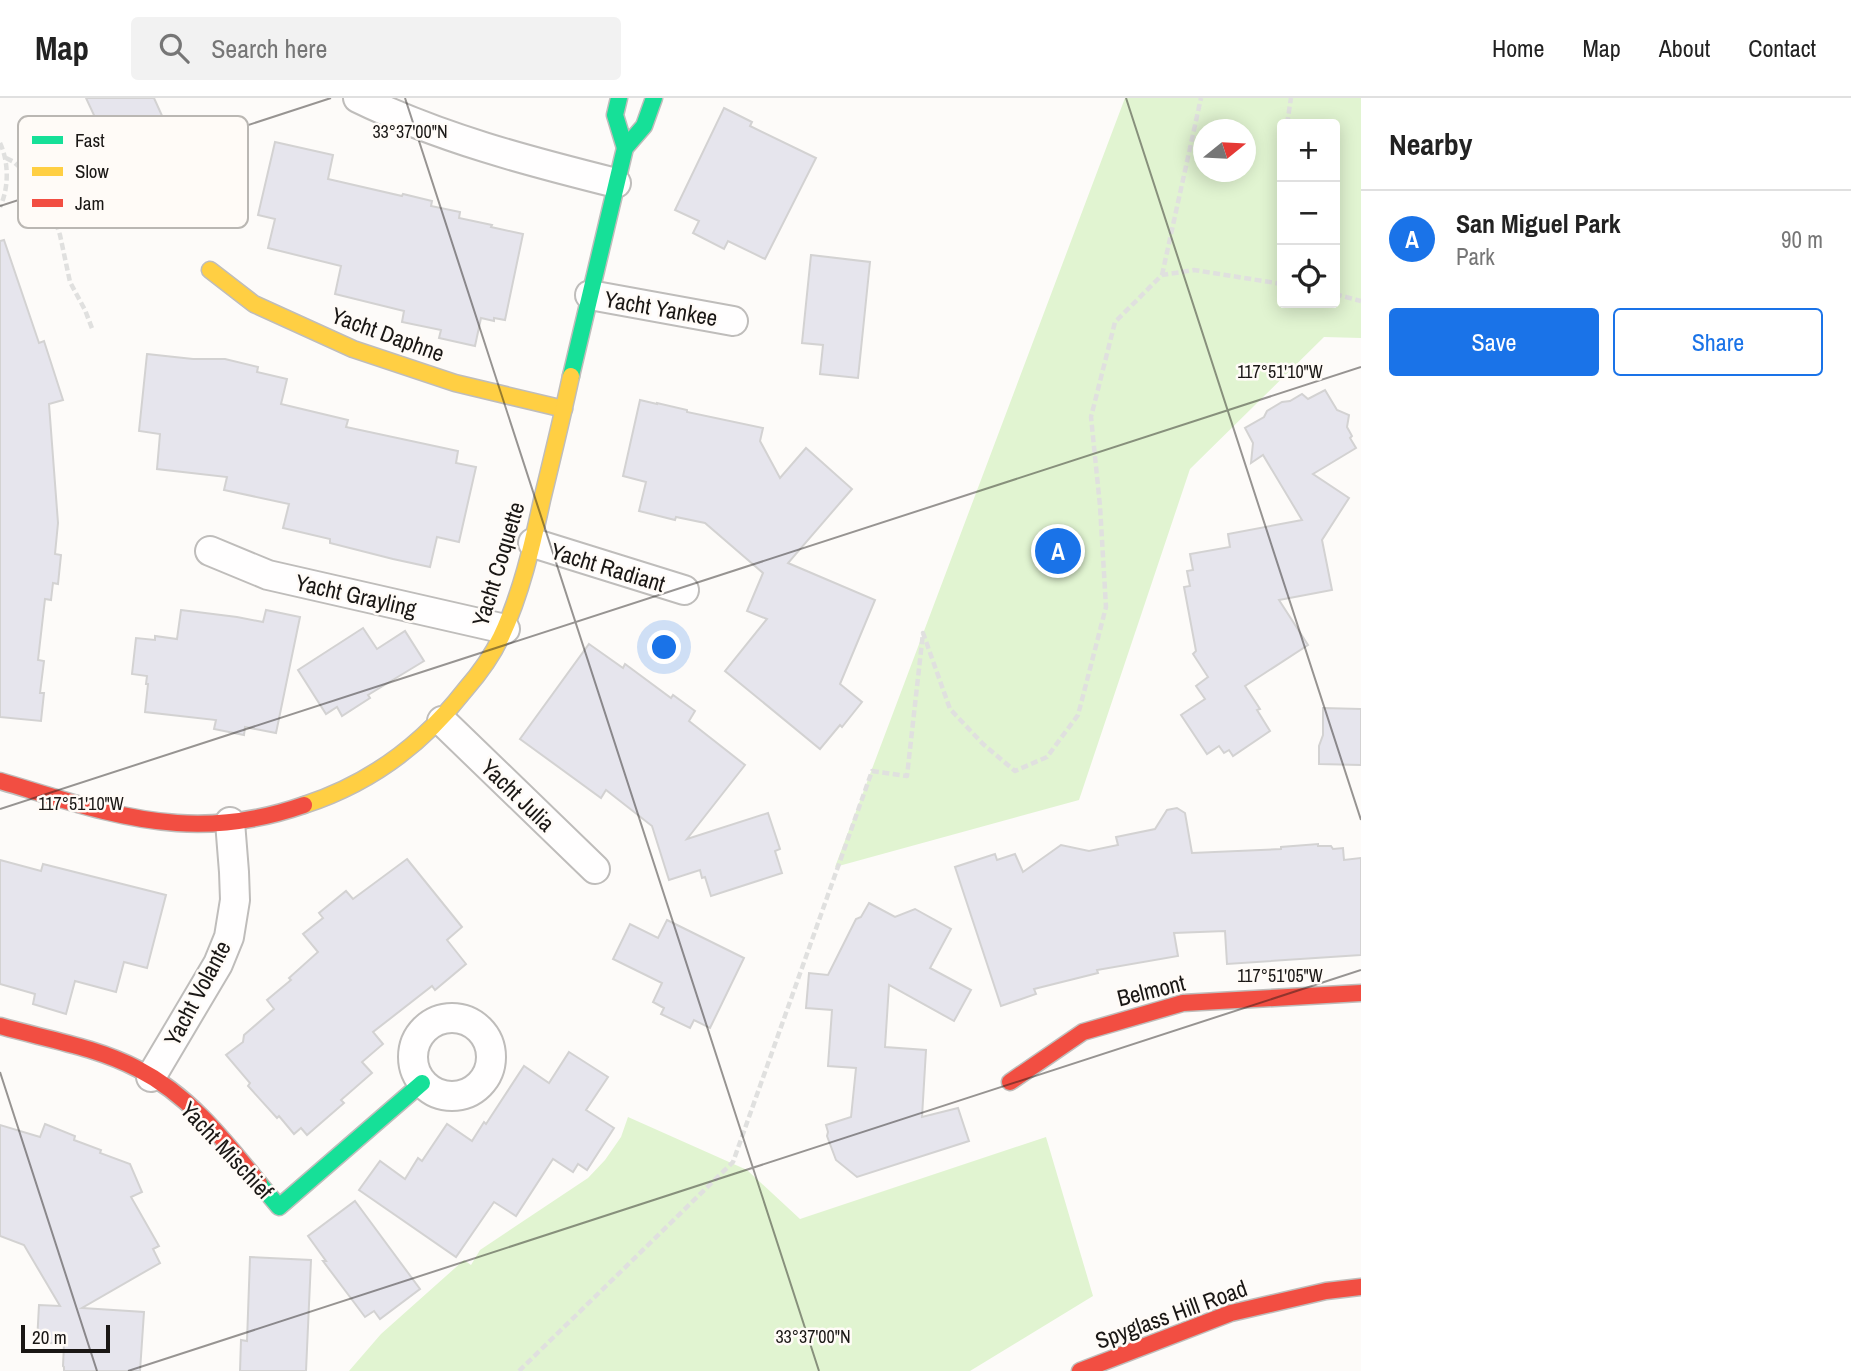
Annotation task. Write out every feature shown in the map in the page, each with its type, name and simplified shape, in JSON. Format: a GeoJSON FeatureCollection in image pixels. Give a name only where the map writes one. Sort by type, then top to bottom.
{"type":"FeatureCollection","features":[{"type":"Feature","properties":{"kind":"street"},"geometry":{"type":"LineString","coordinates":[[358,98],[468,143],[616,183]]}},
{"type":"Feature","properties":{"kind":"street"},"geometry":{"type":"LineString","coordinates":[[619,98],[615,115],[625,148]]}},
{"type":"Feature","properties":{"kind":"street","name":"Yacht Coquette"},"geometry":{"type":"LineString","coordinates":[[0,781],[124,815],[176,823],[230,822],[284,813],[337,794],[385,768],[442,721],[487,662],[505,629],[533,543],[625,148],[644,126],[654,98]]}},
{"type":"Feature","properties":{"kind":"street","name":"Yacht Daphne"},"geometry":{"type":"LineString","coordinates":[[210,270],[254,304],[353,349],[455,383],[564,410]]}},
{"type":"Feature","properties":{"kind":"street","name":"Yacht Yankee"},"geometry":{"type":"LineString","coordinates":[[590,295],[733,321]]}},
{"type":"Feature","properties":{"kind":"street","name":"Yacht Radiant"},"geometry":{"type":"LineString","coordinates":[[533,543],[684,590]]}},
{"type":"Feature","properties":{"kind":"street","name":"Yacht Grayling"},"geometry":{"type":"LineString","coordinates":[[210,551],[268,575],[505,629]]}},
{"type":"Feature","properties":{"kind":"street","name":"Yacht Julia"},"geometry":{"type":"LineString","coordinates":[[442,721],[595,869]]}},
{"type":"Feature","properties":{"kind":"street","name":"Yacht Volante"},"geometry":{"type":"LineString","coordinates":[[151,1077],[218,964],[229,937],[235,900],[230,822]]}},
{"type":"Feature","properties":{"kind":"street","name":"Belmont"},"geometry":{"type":"LineString","coordinates":[[1010,1082],[1083,1032],[1183,1003],[1361,993]]}},
{"type":"Feature","properties":{"kind":"street","name":"Yacht Mischief"},"geometry":{"type":"LineString","coordinates":[[0,1026],[97,1052],[151,1077],[186,1102],[217,1132],[279,1207],[422,1083]]}},
{"type":"Feature","properties":{"kind":"street","name":"Spyglass Hill Road"},"geometry":{"type":"LineString","coordinates":[[1080,1371],[1231,1313],[1326,1291],[1361,1287]]}},
{"type":"Feature","properties":{"kind":"path"},"geometry":{"type":"LineString","coordinates":[[519,1371],[733,1162],[872,771],[907,776],[923,633],[950,709],[983,744],[1015,771],[1047,757],[1078,715],[1106,607],[1091,417],[1115,322],[1162,275],[1201,98]]}},
{"type":"Feature","properties":{"kind":"path"},"geometry":{"type":"LineString","coordinates":[[1288,119],[1291,98]]}},
{"type":"Feature","properties":{"kind":"path"},"geometry":{"type":"LineString","coordinates":[[0,143],[6,158],[6,191],[0,207]]}},
{"type":"Feature","properties":{"kind":"path"},"geometry":{"type":"LineString","coordinates":[[6,158],[18,166]]}},
{"type":"Feature","properties":{"kind":"path"},"geometry":{"type":"LineString","coordinates":[[58,228],[70,282],[93,331]]}},
{"type":"Feature","properties":{"kind":"path"},"geometry":{"type":"LineString","coordinates":[[1162,275],[1194,270],[1277,283]]}},
{"type":"Feature","properties":{"kind":"path"},"geometry":{"type":"LineString","coordinates":[[1340,295],[1361,301]]}},
{"type":"Feature","properties":{"kind":"green space"},"geometry":{"type":"Polygon","coordinates":[[[1125,98],[1361,98],[1361,338],[1324,337],[1190,469],[1079,800],[835,867],[1125,98]]]}},
{"type":"Feature","properties":{"kind":"green space"},"geometry":{"type":"Polygon","coordinates":[[[628,1117],[747,1170],[800,1219],[1046,1137],[1093,1296],[970,1371],[349,1371],[381,1334],[464,1260],[471,1265],[480,1250],[588,1178],[621,1137],[628,1117]]]}},
{"type":"Feature","properties":{"kind":"building"},"geometry":{"type":"Polygon","coordinates":[[[86,98],[154,98],[162,116],[94,116],[86,98]]]}},
{"type":"Feature","properties":{"kind":"building"},"geometry":{"type":"Polygon","coordinates":[[[724,108],[752,122],[750,126],[816,158],[765,259],[728,241],[724,249],[693,233],[699,221],[675,210],[724,108]]]}},
{"type":"Feature","properties":{"kind":"building"},"geometry":{"type":"Polygon","coordinates":[[[275,142],[333,155],[328,179],[432,201],[431,206],[460,212],[459,218],[523,234],[505,320],[481,318],[475,346],[439,338],[441,330],[402,322],[404,311],[335,294],[341,266],[268,248],[275,219],[258,215],[275,142]]]}},
{"type":"Feature","properties":{"kind":"building"},"geometry":{"type":"Polygon","coordinates":[[[4,240],[39,343],[44,341],[63,400],[49,404],[58,523],[55,554],[61,555],[58,584],[53,583],[51,600],[45,599],[38,660],[44,661],[40,693],[44,693],[41,721],[0,717],[0,241],[4,240]]]}},
{"type":"Feature","properties":{"kind":"building"},"geometry":{"type":"Polygon","coordinates":[[[811,255],[870,262],[858,378],[820,374],[823,345],[802,343],[811,255]]]}},
{"type":"Feature","properties":{"kind":"building"},"geometry":{"type":"Polygon","coordinates":[[[147,354],[225,359],[258,367],[257,372],[287,379],[281,404],[348,420],[346,427],[458,451],[456,463],[476,467],[459,542],[437,537],[430,567],[393,559],[330,543],[330,539],[283,528],[289,504],[224,490],[227,477],[157,469],[160,434],[139,431],[147,354]]]}},
{"type":"Feature","properties":{"kind":"building"},"geometry":{"type":"Polygon","coordinates":[[[1325,390],[1337,410],[1349,415],[1347,427],[1356,448],[1313,474],[1349,498],[1322,540],[1332,590],[1279,600],[1308,645],[1245,686],[1270,731],[1233,756],[1229,750],[1224,753],[1219,746],[1207,754],[1181,715],[1205,699],[1196,686],[1208,677],[1193,654],[1196,651],[1184,587],[1190,586],[1187,571],[1193,570],[1190,554],[1230,547],[1228,534],[1302,520],[1263,455],[1251,463],[1253,443],[1245,428],[1282,402],[1302,394],[1308,399],[1325,390]]]}},
{"type":"Feature","properties":{"kind":"building"},"geometry":{"type":"Polygon","coordinates":[[[640,400],[763,428],[760,441],[780,478],[806,448],[852,489],[788,563],[875,600],[840,684],[862,702],[820,749],[725,671],[767,619],[747,611],[763,573],[705,523],[676,517],[675,520],[639,511],[646,482],[623,476],[640,400]]]}},
{"type":"Feature","properties":{"kind":"building"},"geometry":{"type":"Polygon","coordinates":[[[181,610],[263,622],[266,610],[300,617],[276,733],[245,727],[244,735],[214,729],[216,720],[145,712],[147,676],[132,674],[136,638],[155,640],[155,636],[177,639],[181,610]]]}},
{"type":"Feature","properties":{"kind":"building"},"geometry":{"type":"Polygon","coordinates":[[[363,628],[377,649],[405,631],[424,661],[368,695],[370,698],[342,716],[337,707],[326,714],[298,670],[363,628]]]}},
{"type":"Feature","properties":{"kind":"building"},"geometry":{"type":"Polygon","coordinates":[[[589,644],[623,668],[625,664],[671,698],[673,695],[695,711],[689,721],[745,765],[687,839],[768,813],[780,849],[775,851],[782,873],[711,896],[700,870],[669,880],[652,826],[606,790],[601,798],[520,739],[589,644]]]}},
{"type":"Feature","properties":{"kind":"building"},"geometry":{"type":"Polygon","coordinates":[[[1323,708],[1361,709],[1361,765],[1319,764],[1323,708]]]}},
{"type":"Feature","properties":{"kind":"building"},"geometry":{"type":"Polygon","coordinates":[[[1177,808],[1185,813],[1192,853],[1281,849],[1318,844],[1331,846],[1333,849],[1343,848],[1344,860],[1361,858],[1361,955],[1227,964],[1225,931],[1174,933],[1178,956],[1097,970],[1098,973],[1034,989],[1036,994],[1001,1006],[955,867],[995,854],[997,860],[1015,854],[1023,872],[1061,845],[1089,851],[1118,845],[1116,837],[1155,829],[1167,810],[1177,808]]]}},
{"type":"Feature","properties":{"kind":"building"},"geometry":{"type":"Polygon","coordinates":[[[407,859],[462,927],[447,940],[466,964],[435,990],[432,986],[373,1032],[383,1044],[362,1062],[372,1073],[341,1100],[344,1103],[307,1135],[301,1128],[294,1134],[248,1086],[250,1083],[226,1055],[243,1042],[244,1035],[274,1009],[267,1000],[318,952],[303,934],[323,918],[319,913],[346,891],[353,899],[407,859]]]}},
{"type":"Feature","properties":{"kind":"building"},"geometry":{"type":"Polygon","coordinates":[[[0,860],[41,871],[43,864],[166,895],[147,968],[124,962],[116,992],[75,981],[66,1014],[33,1004],[35,994],[0,984],[0,860]]]}},
{"type":"Feature","properties":{"kind":"building"},"geometry":{"type":"Polygon","coordinates":[[[869,903],[895,917],[915,909],[951,929],[930,968],[971,990],[954,1021],[889,985],[885,1047],[926,1050],[922,1117],[958,1108],[969,1141],[857,1177],[836,1160],[826,1125],[851,1117],[856,1068],[828,1066],[832,1010],[806,1008],[809,973],[828,975],[856,919],[861,917],[869,903]]]}},
{"type":"Feature","properties":{"kind":"building"},"geometry":{"type":"Polygon","coordinates":[[[667,920],[744,958],[710,1028],[694,1020],[690,1028],[661,1014],[664,1008],[653,1002],[662,983],[613,959],[630,924],[658,938],[667,920]]]}},
{"type":"Feature","properties":{"kind":"building"},"geometry":{"type":"Polygon","coordinates":[[[569,1052],[608,1077],[586,1110],[614,1128],[587,1170],[578,1164],[573,1172],[553,1159],[516,1216],[494,1202],[456,1257],[359,1190],[380,1161],[405,1179],[418,1158],[422,1161],[447,1124],[472,1141],[524,1066],[549,1083],[569,1052]]]}},
{"type":"Feature","properties":{"kind":"building"},"geometry":{"type":"Polygon","coordinates":[[[45,1124],[75,1136],[74,1140],[101,1150],[100,1153],[130,1164],[142,1192],[131,1197],[159,1246],[153,1249],[160,1263],[82,1308],[144,1312],[140,1371],[64,1371],[64,1344],[37,1342],[39,1305],[60,1306],[24,1245],[0,1236],[0,1125],[40,1137],[45,1124]]]}},
{"type":"Feature","properties":{"kind":"building"},"geometry":{"type":"Polygon","coordinates":[[[355,1201],[420,1289],[380,1319],[374,1311],[365,1317],[323,1261],[326,1261],[308,1236],[355,1201]]]}},
{"type":"Feature","properties":{"kind":"building"},"geometry":{"type":"Polygon","coordinates":[[[250,1257],[311,1260],[306,1371],[240,1371],[241,1340],[247,1341],[250,1257]]]}},
{"type":"Feature","properties":{"kind":"traffic: fast"},"geometry":{"type":"LineString","coordinates":[[619,98],[615,115],[625,148]]}},
{"type":"Feature","properties":{"kind":"traffic: fast"},"geometry":{"type":"LineString","coordinates":[[571,376],[625,148],[644,126],[654,98]]}},
{"type":"Feature","properties":{"kind":"traffic: fast"},"geometry":{"type":"LineString","coordinates":[[259,1183],[279,1207],[422,1083]]}},
{"type":"Feature","properties":{"kind":"traffic: slow"},"geometry":{"type":"LineString","coordinates":[[210,270],[254,304],[353,349],[455,383],[564,409]]}},
{"type":"Feature","properties":{"kind":"traffic: slow"},"geometry":{"type":"LineString","coordinates":[[304,805],[351,786],[413,745],[449,710],[489,658],[508,621],[525,570],[571,376]]}},
{"type":"Feature","properties":{"kind":"traffic: jam"},"geometry":{"type":"LineString","coordinates":[[0,781],[110,812],[177,823],[242,820],[304,805]]}},
{"type":"Feature","properties":{"kind":"traffic: jam"},"geometry":{"type":"LineString","coordinates":[[1010,1082],[1083,1032],[1183,1003],[1361,993]]}},
{"type":"Feature","properties":{"kind":"traffic: jam"},"geometry":{"type":"LineString","coordinates":[[0,1026],[70,1044],[138,1069],[189,1105],[259,1183]]}},
{"type":"Feature","properties":{"kind":"traffic: jam"},"geometry":{"type":"LineString","coordinates":[[1080,1371],[1231,1313],[1326,1291],[1361,1287]]}},
{"type":"Feature","properties":{"kind":"place","name":"San Miguel Park"},"geometry":{"type":"Point","coordinates":[1058,551]}}]}
